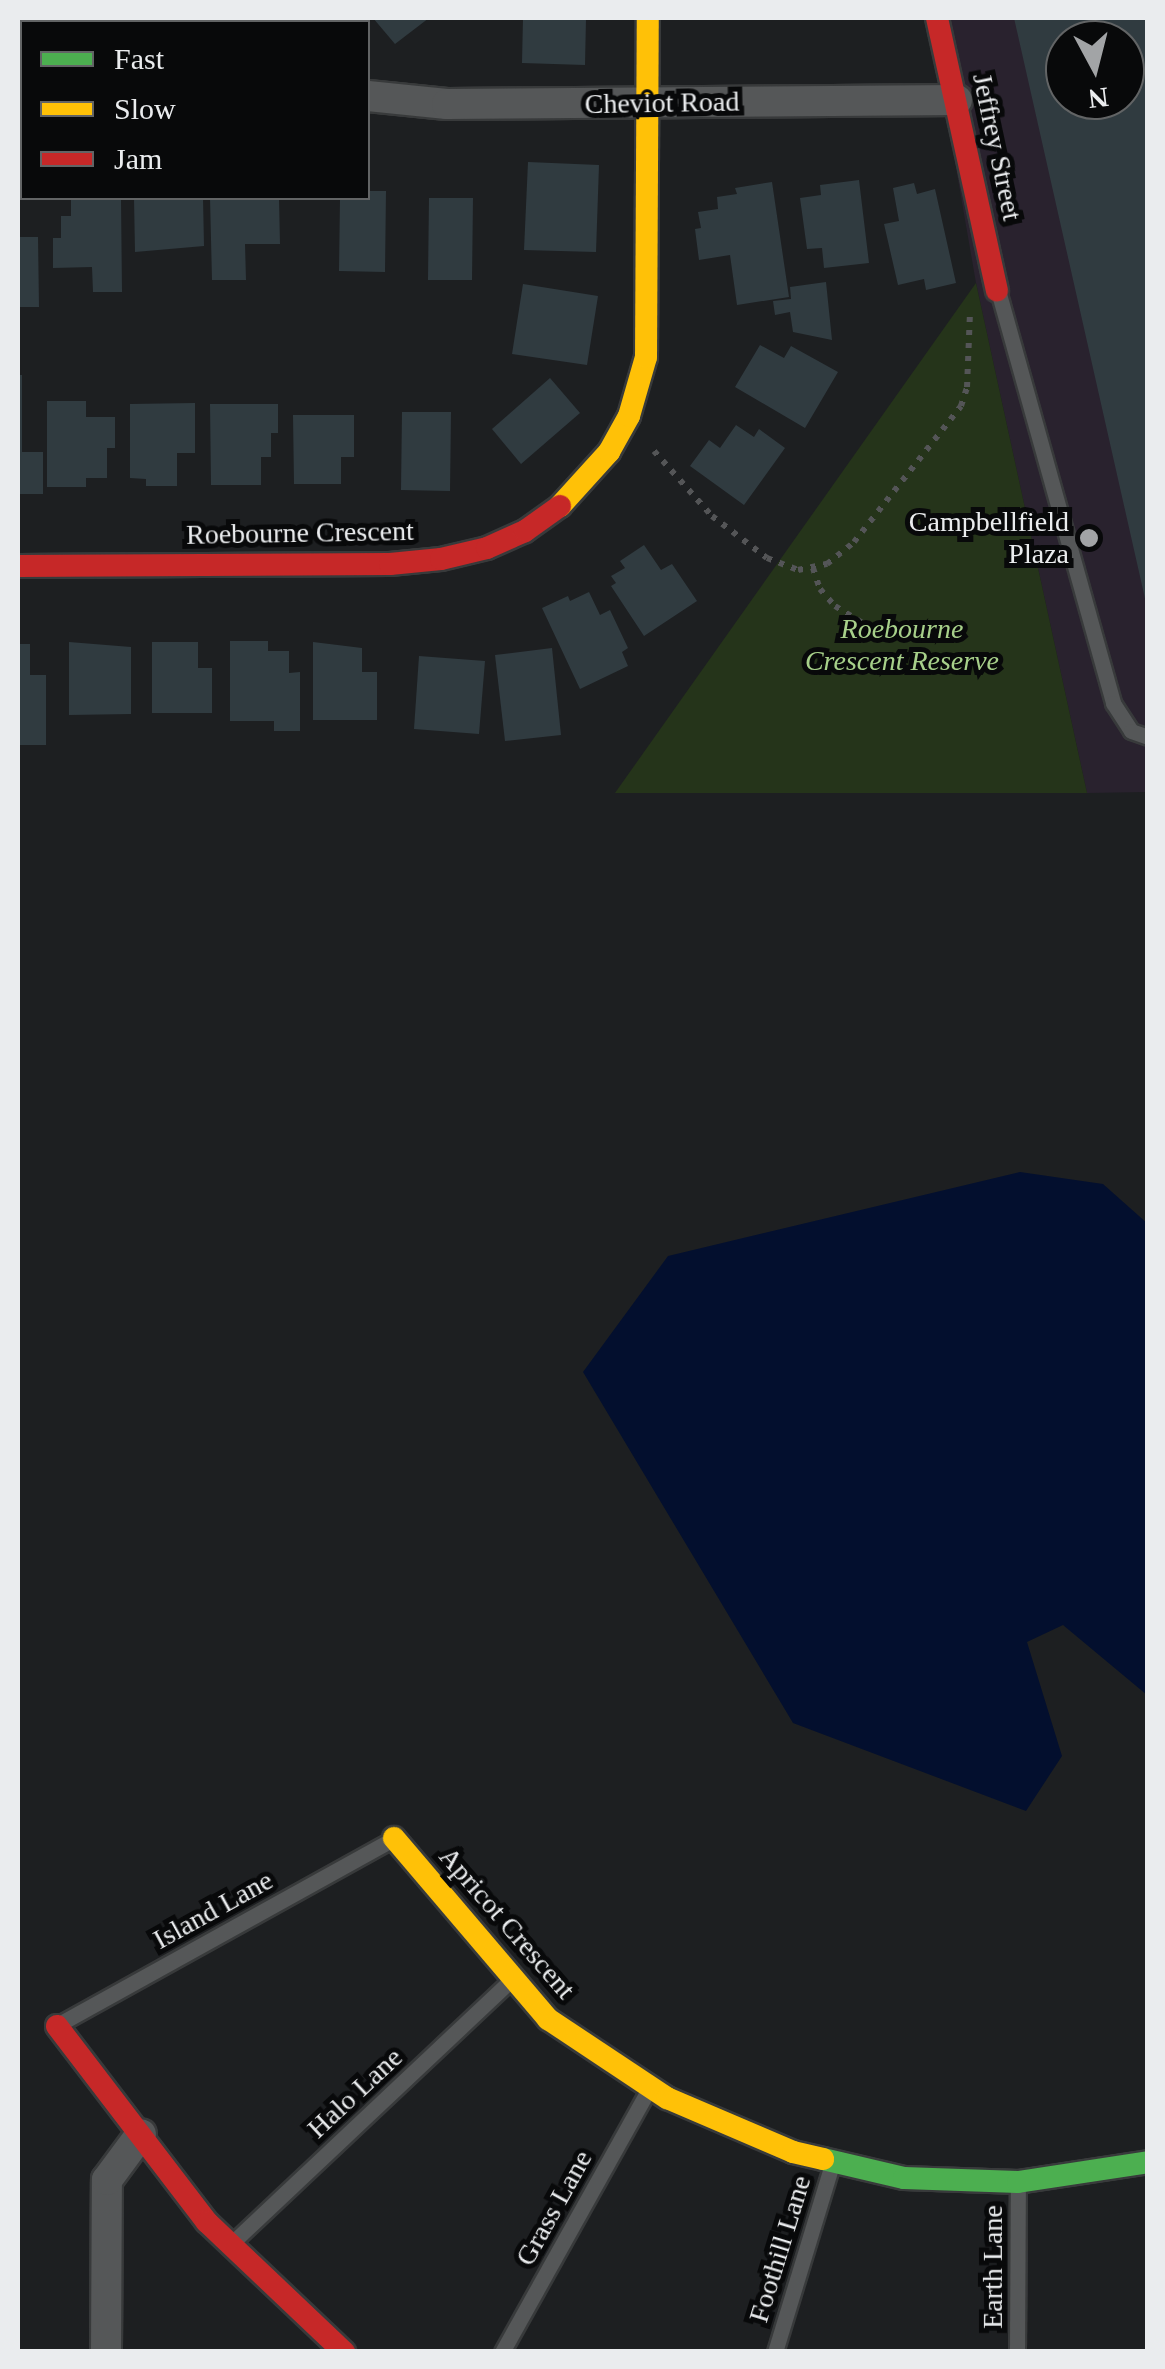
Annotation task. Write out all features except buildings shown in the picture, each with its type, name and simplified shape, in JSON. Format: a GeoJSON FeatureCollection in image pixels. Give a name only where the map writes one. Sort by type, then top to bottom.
{"type":"FeatureCollection","features":[{"type":"Feature","properties":{"kind":"street","name":"Roebourne Crescent"},"geometry":{"type":"LineString","coordinates":[[18,566],[390,564],[441,559],[487,548],[525,531],[559,507],[610,452],[628,416],[646,357],[648,18]]}},
{"type":"Feature","properties":{"kind":"street","name":"Jeffrey Street"},"geometry":{"type":"LineString","coordinates":[[937,18],[998,290]]}},
{"type":"Feature","properties":{"kind":"street","name":"Cheviot Road"},"geometry":{"type":"LineString","coordinates":[[370,96],[412,103],[957,100]]}},
{"type":"Feature","properties":{"kind":"street","name":"Apricot Crescent"},"geometry":{"type":"LineString","coordinates":[[394,1838],[548,2019],[650,2088],[793,2152],[904,2178],[1018,2182],[1148,2162]]}},
{"type":"Feature","properties":{"kind":"street"},"geometry":{"type":"LineString","coordinates":[[57,2026],[207,2222],[344,2352]]}},
{"type":"Feature","properties":{"kind":"street"},"geometry":{"type":"LineString","coordinates":[[106,2352],[107,2180],[141,2134]]}},
{"type":"Feature","properties":{"kind":"lane"},"geometry":{"type":"LineString","coordinates":[[998,290],[1113,703],[1131,731],[1148,737]]}},
{"type":"Feature","properties":{"kind":"lane","name":"Island Lane"},"geometry":{"type":"LineString","coordinates":[[57,2026],[394,1838]]}},
{"type":"Feature","properties":{"kind":"lane","name":"Halo Lane"},"geometry":{"type":"LineString","coordinates":[[230,2244],[514,1978]]}},
{"type":"Feature","properties":{"kind":"lane","name":"Grass Lane"},"geometry":{"type":"LineString","coordinates":[[502,2352],[650,2088]]}},
{"type":"Feature","properties":{"kind":"lane","name":"Foothill Lane"},"geometry":{"type":"LineString","coordinates":[[776,2352],[832,2162]]}},
{"type":"Feature","properties":{"kind":"lane","name":"Earth Lane"},"geometry":{"type":"LineString","coordinates":[[1018,2182],[1018,2352]]}},
{"type":"Feature","properties":{"kind":"path"},"geometry":{"type":"LineString","coordinates":[[660,437],[654,452],[712,516],[767,558],[798,570],[827,564],[854,542],[960,406],[969,368],[969,316],[998,290]]}},
{"type":"Feature","properties":{"kind":"path"},"geometry":{"type":"LineString","coordinates":[[813,568],[820,589],[835,606],[877,632]]}},
{"type":"Feature","properties":{"kind":"shaded area","name":"Campbellfield Plaza"},"geometry":{"type":"Polygon","coordinates":[[[930,18],[1147,18],[1147,792],[1087,793],[976,283],[930,18]]]}},
{"type":"Feature","properties":{"kind":"green space","name":"Roebourne Crescent Reserve"},"geometry":{"type":"Polygon","coordinates":[[[976,283],[1087,793],[615,793],[976,283]]]}},
{"type":"Feature","properties":{"kind":"water"},"geometry":{"type":"Polygon","coordinates":[[[1020,1172],[1103,1184],[1148,1224],[1147,1695],[1063,1625],[1027,1642],[1062,1756],[1026,1811],[793,1723],[583,1372],[668,1256],[1020,1172]]]}},
{"type":"Feature","properties":{"kind":"traffic: fast"},"geometry":{"type":"LineString","coordinates":[[823,2159],[904,2178],[1018,2182],[1148,2162]]}},
{"type":"Feature","properties":{"kind":"traffic: slow"},"geometry":{"type":"LineString","coordinates":[[560,506],[609,452],[629,416],[646,357],[648,18]]}},
{"type":"Feature","properties":{"kind":"traffic: slow"},"geometry":{"type":"LineString","coordinates":[[394,1838],[548,2019],[667,2098],[793,2152],[823,2159]]}},
{"type":"Feature","properties":{"kind":"traffic: jam"},"geometry":{"type":"LineString","coordinates":[[937,18],[997,290]]}},
{"type":"Feature","properties":{"kind":"traffic: jam"},"geometry":{"type":"LineString","coordinates":[[18,566],[390,564],[441,559],[487,548],[525,531],[560,506]]}},
{"type":"Feature","properties":{"kind":"traffic: jam"},"geometry":{"type":"LineString","coordinates":[[57,2026],[207,2222],[344,2352]]}},
{"type":"Feature","properties":{"kind":"place","name":"Campbellfield Plaza"},"geometry":{"type":"Point","coordinates":[1089,538]}}]}
